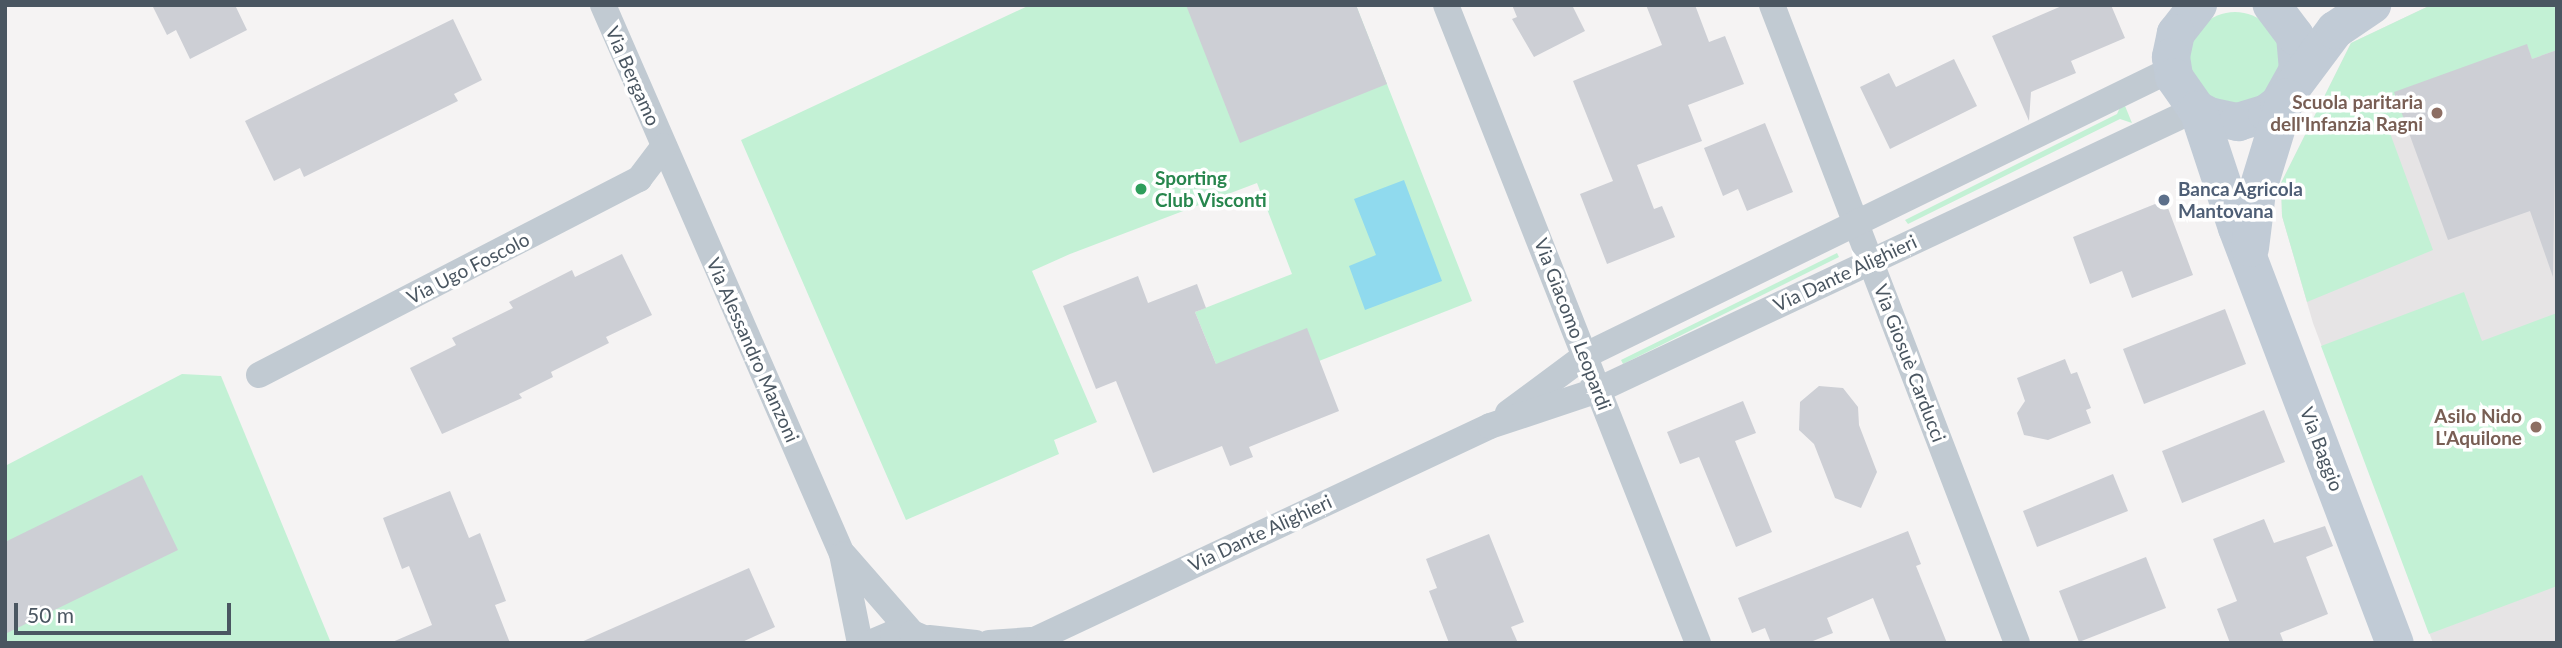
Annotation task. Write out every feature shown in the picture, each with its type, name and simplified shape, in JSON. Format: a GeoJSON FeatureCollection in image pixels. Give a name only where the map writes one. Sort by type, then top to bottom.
{"type":"FeatureCollection","features":[{"type":"Feature","properties":{"kind":"street","name":"Via Bergamo"},"geometry":{"type":"LineString","coordinates":[[603,5],[664,146]]}},
{"type":"Feature","properties":{"kind":"street","name":"Via Giacomo Leopardi"},"geometry":{"type":"LineString","coordinates":[[1446,5],[1698,643]]}},
{"type":"Feature","properties":{"kind":"street","name":"Via Giosuè Carducci"},"geometry":{"type":"LineString","coordinates":[[1772,5],[2017,643]]}},
{"type":"Feature","properties":{"kind":"street"},"geometry":{"type":"LineString","coordinates":[[2272,5],[2290,25],[2298,47],[2298,71],[2288,93]]}},
{"type":"Feature","properties":{"kind":"street"},"geometry":{"type":"LineString","coordinates":[[2197,109],[2238,122],[2267,113],[2288,93],[2335,30],[2372,5]]}},
{"type":"Feature","properties":{"kind":"street"},"geometry":{"type":"LineString","coordinates":[[2172,69],[2172,45],[2182,11]]}},
{"type":"Feature","properties":{"kind":"street","name":"Via Dante Alighieri"},"geometry":{"type":"LineString","coordinates":[[1490,426],[1586,355],[2172,69]]}},
{"type":"Feature","properties":{"kind":"street","name":"Via Baggio"},"geometry":{"type":"LineString","coordinates":[[2172,69],[2180,91],[2197,109],[2395,643]]}},
{"type":"Feature","properties":{"kind":"street","name":"Via Baggio"},"geometry":{"type":"LineString","coordinates":[[2249,254],[2257,192],[2288,93]]}},
{"type":"Feature","properties":{"kind":"street","name":"Via Dante Alighieri"},"geometry":{"type":"LineString","coordinates":[[989,643],[1029,641],[1490,426],[1598,390],[2197,109]]}},
{"type":"Feature","properties":{"kind":"street","name":"Via Ugo Foscolo"},"geometry":{"type":"LineString","coordinates":[[260,375],[639,179],[664,146]]}},
{"type":"Feature","properties":{"kind":"street","name":"Via Alessandro Manzoni"},"geometry":{"type":"LineString","coordinates":[[664,146],[842,554],[860,643]]}},
{"type":"Feature","properties":{"kind":"street","name":"Via Alessandro Manzoni"},"geometry":{"type":"LineString","coordinates":[[842,554],[925,638]]}},
{"type":"Feature","properties":{"kind":"street"},"geometry":{"type":"LineString","coordinates":[[870,643],[893,633],[976,643]]}},
{"type":"Feature","properties":{"kind":"shaded area"},"geometry":{"type":"Polygon","coordinates":[[[2431,5],[2557,5],[2557,643],[2433,643],[2313,323],[2282,216],[2281,183],[2351,43],[2431,5]]]}},
{"type":"Feature","properties":{"kind":"green space"},"geometry":{"type":"Polygon","coordinates":[[[1030,5],[1356,5],[1472,301],[1319,361],[1216,364],[1195,312],[1292,274],[1257,183],[1070,254],[1032,271],[1097,422],[1054,440],[1059,454],[906,520],[741,140],[1030,5]]]}},
{"type":"Feature","properties":{"kind":"green space"},"geometry":{"type":"Polygon","coordinates":[[[2431,5],[2557,5],[2557,50],[2532,59],[2527,45],[2407,127],[2390,133],[2433,250],[2307,302],[2282,216],[2281,183],[2351,43],[2431,5]]]}},
{"type":"Feature","properties":{"kind":"green space"},"geometry":{"type":"Polygon","coordinates":[[[2235,12],[2253,16],[2267,26],[2277,40],[2281,58],[2277,76],[2267,90],[2253,100],[2235,104],[2217,100],[2203,90],[2193,76],[2189,58],[2193,40],[2203,26],[2217,16],[2235,12]]]}},
{"type":"Feature","properties":{"kind":"green space"},"geometry":{"type":"Polygon","coordinates":[[[2123,101],[2132,123],[2120,119],[1908,224],[1905,220],[2117,114],[2123,101]]]}},
{"type":"Feature","properties":{"kind":"green space"},"geometry":{"type":"Polygon","coordinates":[[[1837,253],[1839,257],[1623,364],[1621,360],[1837,253]]]}},
{"type":"Feature","properties":{"kind":"green space"},"geometry":{"type":"Polygon","coordinates":[[[2464,292],[2482,341],[2557,313],[2557,586],[2429,634],[2321,346],[2464,292]]]}},
{"type":"Feature","properties":{"kind":"green space"},"geometry":{"type":"Polygon","coordinates":[[[182,374],[221,376],[331,643],[5,643],[5,466],[182,374]]]}},
{"type":"Feature","properties":{"kind":"water"},"geometry":{"type":"Polygon","coordinates":[[[1404,180],[1442,281],[1365,310],[1349,266],[1376,255],[1354,199],[1404,180]]]}},
{"type":"Feature","properties":{"kind":"building"},"geometry":{"type":"Polygon","coordinates":[[[152,5],[235,5],[247,30],[190,59],[176,30],[167,35],[152,5]]]}},
{"type":"Feature","properties":{"kind":"building"},"geometry":{"type":"Polygon","coordinates":[[[1186,5],[1356,5],[1387,84],[1240,143],[1186,5]]]}},
{"type":"Feature","properties":{"kind":"building"},"geometry":{"type":"Polygon","coordinates":[[[1512,5],[1572,5],[1585,31],[1534,57],[1512,19],[1517,17],[1512,5]]]}},
{"type":"Feature","properties":{"kind":"building"},"geometry":{"type":"Polygon","coordinates":[[[1646,5],[1695,5],[1709,42],[1725,36],[1744,84],[1688,105],[1702,141],[1637,165],[1654,209],[1662,206],[1675,237],[1607,264],[1580,194],[1613,181],[1573,81],[1662,45],[1646,5]]]}},
{"type":"Feature","properties":{"kind":"building"},"geometry":{"type":"Polygon","coordinates":[[[2064,5],[2111,5],[2125,38],[2071,61],[2076,73],[2031,92],[2029,121],[1992,36],[2064,5]]]}},
{"type":"Feature","properties":{"kind":"building"},"geometry":{"type":"Polygon","coordinates":[[[453,19],[482,80],[454,94],[458,101],[304,177],[300,168],[274,181],[245,121],[453,19]]]}},
{"type":"Feature","properties":{"kind":"building"},"geometry":{"type":"Polygon","coordinates":[[[2527,44],[2532,59],[2557,50],[2553,277],[2530,211],[2448,240],[2394,92],[2527,44]]]}},
{"type":"Feature","properties":{"kind":"building"},"geometry":{"type":"Polygon","coordinates":[[[1954,59],[1977,106],[1890,149],[1860,87],[1889,73],[1896,87],[1954,59]]]}},
{"type":"Feature","properties":{"kind":"building"},"geometry":{"type":"Polygon","coordinates":[[[1765,123],[1793,192],[1747,211],[1738,189],[1723,196],[1704,148],[1765,123]]]}},
{"type":"Feature","properties":{"kind":"building"},"geometry":{"type":"Polygon","coordinates":[[[2165,200],[2193,275],[2132,298],[2122,271],[2090,284],[2073,237],[2165,200]]]}},
{"type":"Feature","properties":{"kind":"building"},"geometry":{"type":"Polygon","coordinates":[[[622,254],[652,315],[606,337],[609,343],[551,372],[553,377],[519,394],[522,398],[442,434],[410,368],[456,345],[452,338],[513,308],[509,302],[572,270],[575,277],[622,254]]]}},
{"type":"Feature","properties":{"kind":"building"},"geometry":{"type":"Polygon","coordinates":[[[1138,276],[1148,303],[1197,284],[1206,308],[1195,312],[1216,364],[1307,328],[1339,411],[1249,447],[1253,457],[1230,466],[1222,446],[1153,473],[1116,381],[1096,389],[1063,306],[1138,276]]]}},
{"type":"Feature","properties":{"kind":"building"},"geometry":{"type":"Polygon","coordinates":[[[2225,309],[2246,364],[2144,404],[2123,349],[2225,309]]]}},
{"type":"Feature","properties":{"kind":"building"},"geometry":{"type":"Polygon","coordinates":[[[2065,359],[2071,374],[2077,372],[2091,408],[2086,410],[2091,423],[2048,440],[2024,435],[2017,413],[2025,401],[2017,378],[2065,359]]]}},
{"type":"Feature","properties":{"kind":"building"},"geometry":{"type":"Polygon","coordinates":[[[1819,386],[1843,388],[1858,407],[1859,425],[1877,472],[1861,508],[1835,498],[1814,444],[1799,430],[1800,402],[1819,386]]]}},
{"type":"Feature","properties":{"kind":"building"},"geometry":{"type":"Polygon","coordinates":[[[1743,401],[1756,433],[1735,441],[1772,532],[1736,547],[1699,457],[1680,464],[1667,432],[1743,401]]]}},
{"type":"Feature","properties":{"kind":"building"},"geometry":{"type":"Polygon","coordinates":[[[2264,410],[2285,462],[2182,503],[2162,451],[2264,410]]]}},
{"type":"Feature","properties":{"kind":"building"},"geometry":{"type":"Polygon","coordinates":[[[2113,474],[2128,511],[2037,547],[2023,511],[2113,474]]]}},
{"type":"Feature","properties":{"kind":"building"},"geometry":{"type":"Polygon","coordinates":[[[142,475],[178,550],[5,634],[5,542],[142,475]]]}},
{"type":"Feature","properties":{"kind":"building"},"geometry":{"type":"Polygon","coordinates":[[[450,491],[469,538],[480,533],[506,601],[495,605],[510,643],[390,643],[432,625],[409,566],[402,569],[383,518],[450,491]]]}},
{"type":"Feature","properties":{"kind":"building"},"geometry":{"type":"Polygon","coordinates":[[[2264,519],[2274,543],[2325,526],[2333,546],[2306,557],[2328,614],[2280,633],[2284,643],[2230,643],[2217,609],[2237,601],[2213,539],[2264,519]]]}},
{"type":"Feature","properties":{"kind":"building"},"geometry":{"type":"Polygon","coordinates":[[[1908,531],[1921,564],[1916,566],[1947,643],[1891,643],[1873,598],[1827,618],[1833,633],[1808,643],[1771,643],[1765,628],[1752,633],[1738,598],[1908,531]]]}},
{"type":"Feature","properties":{"kind":"building"},"geometry":{"type":"Polygon","coordinates":[[[1489,534],[1524,622],[1511,627],[1518,643],[1449,643],[1429,591],[1437,588],[1426,559],[1489,534]]]}},
{"type":"Feature","properties":{"kind":"building"},"geometry":{"type":"Polygon","coordinates":[[[2146,557],[2166,608],[2079,642],[2059,591],[2146,557]]]}},
{"type":"Feature","properties":{"kind":"building"},"geometry":{"type":"Polygon","coordinates":[[[749,568],[775,627],[740,643],[579,643],[749,568]]]}},
{"type":"Feature","properties":{"kind":"place","name":"Scuola paritaria dell'Infanzia Ragni"},"geometry":{"type":"Point","coordinates":[2437,113]}},
{"type":"Feature","properties":{"kind":"place","name":"Sporting Club Visconti"},"geometry":{"type":"Point","coordinates":[1141,189]}},
{"type":"Feature","properties":{"kind":"place","name":"Banca Agricola Mantovana"},"geometry":{"type":"Point","coordinates":[2164,200]}},
{"type":"Feature","properties":{"kind":"place","name":"Asilo Nido L'Aquilone"},"geometry":{"type":"Point","coordinates":[2536,427]}}]}
